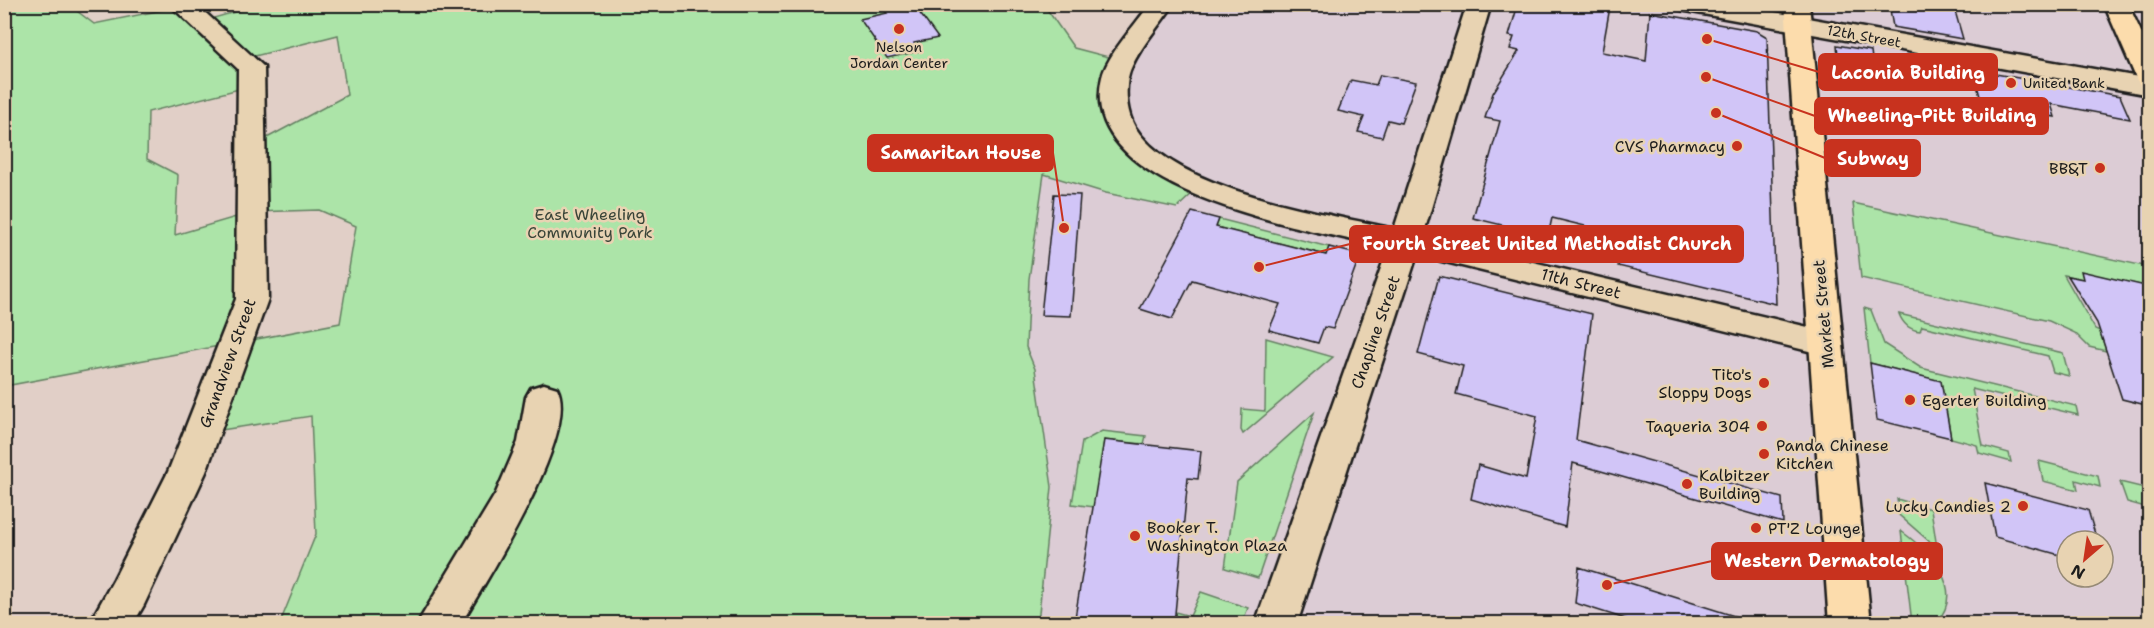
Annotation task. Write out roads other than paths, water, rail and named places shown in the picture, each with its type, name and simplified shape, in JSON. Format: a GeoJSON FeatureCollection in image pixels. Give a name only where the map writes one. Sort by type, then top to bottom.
{"type":"FeatureCollection","features":[{"type":"Feature","properties":{"kind":"main road"},"geometry":{"type":"LineString","coordinates":[[2116,4],[2150,80]]}},
{"type":"Feature","properties":{"kind":"main road","name":"Market Street"},"geometry":{"type":"LineString","coordinates":[[1798,15],[1850,624]]}},
{"type":"Feature","properties":{"kind":"street","name":"Grandview Street"},"geometry":{"type":"LineString","coordinates":[[110,624],[129,592],[187,472],[252,299],[251,67],[181,4]]}},
{"type":"Feature","properties":{"kind":"street","name":"11th Street"},"geometry":{"type":"LineString","coordinates":[[1162,4],[1115,74],[1113,97],[1122,128],[1147,156],[1174,176],[1199,188],[1256,206],[1825,343]]}},
{"type":"Feature","properties":{"kind":"street","name":"Chapline Street"},"geometry":{"type":"LineString","coordinates":[[1276,624],[1406,241],[1479,4]]}},
{"type":"Feature","properties":{"kind":"street","name":"12th Street"},"geometry":{"type":"LineString","coordinates":[[1686,4],[1798,15],[2150,87]]}},
{"type":"Feature","properties":{"kind":"street"},"geometry":{"type":"LineString","coordinates":[[438,624],[513,499],[536,442],[544,397]]}},
{"type":"Feature","properties":{"kind":"place","name":"Nelson Jordan Center"},"geometry":{"type":"Point","coordinates":[899,29]}},
{"type":"Feature","properties":{"kind":"place","name":"Laconia Building"},"geometry":{"type":"Point","coordinates":[1707,39]}},
{"type":"Feature","properties":{"kind":"place","name":"Wheeling-Pitt Building"},"geometry":{"type":"Point","coordinates":[1706,77]}},
{"type":"Feature","properties":{"kind":"place","name":"United Bank"},"geometry":{"type":"Point","coordinates":[2011,83]}},
{"type":"Feature","properties":{"kind":"place","name":"Subway"},"geometry":{"type":"Point","coordinates":[1716,113]}},
{"type":"Feature","properties":{"kind":"place","name":"CVS Pharmacy"},"geometry":{"type":"Point","coordinates":[1737,146]}},
{"type":"Feature","properties":{"kind":"place","name":"BB&T"},"geometry":{"type":"Point","coordinates":[2100,168]}},
{"type":"Feature","properties":{"kind":"place","name":"Samaritan House"},"geometry":{"type":"Point","coordinates":[1064,228]}},
{"type":"Feature","properties":{"kind":"place","name":"Fourth Street United Methodist Church"},"geometry":{"type":"Point","coordinates":[1259,267]}},
{"type":"Feature","properties":{"kind":"place","name":"Tito's Sloppy Dogs"},"geometry":{"type":"Point","coordinates":[1764,383]}},
{"type":"Feature","properties":{"kind":"place","name":"Egerter Building"},"geometry":{"type":"Point","coordinates":[1910,400]}},
{"type":"Feature","properties":{"kind":"place","name":"Taqueria 304"},"geometry":{"type":"Point","coordinates":[1762,426]}},
{"type":"Feature","properties":{"kind":"place","name":"Panda Chinese Kitchen"},"geometry":{"type":"Point","coordinates":[1764,454]}},
{"type":"Feature","properties":{"kind":"place","name":"Kalbitzer Building"},"geometry":{"type":"Point","coordinates":[1687,484]}},
{"type":"Feature","properties":{"kind":"place","name":"Lucky Candies 2"},"geometry":{"type":"Point","coordinates":[2023,506]}},
{"type":"Feature","properties":{"kind":"place","name":"PT'Z Lounge"},"geometry":{"type":"Point","coordinates":[1756,528]}},
{"type":"Feature","properties":{"kind":"place","name":"Booker T. Washington Plaza"},"geometry":{"type":"Point","coordinates":[1135,536]}},
{"type":"Feature","properties":{"kind":"place","name":"Western Dermatology"},"geometry":{"type":"Point","coordinates":[1607,585]}},
{"type":"Feature","properties":{"kind":"park label","name":"East Wheeling Community Park"},"geometry":{"type":"Point","coordinates":[590,223]}}]}
